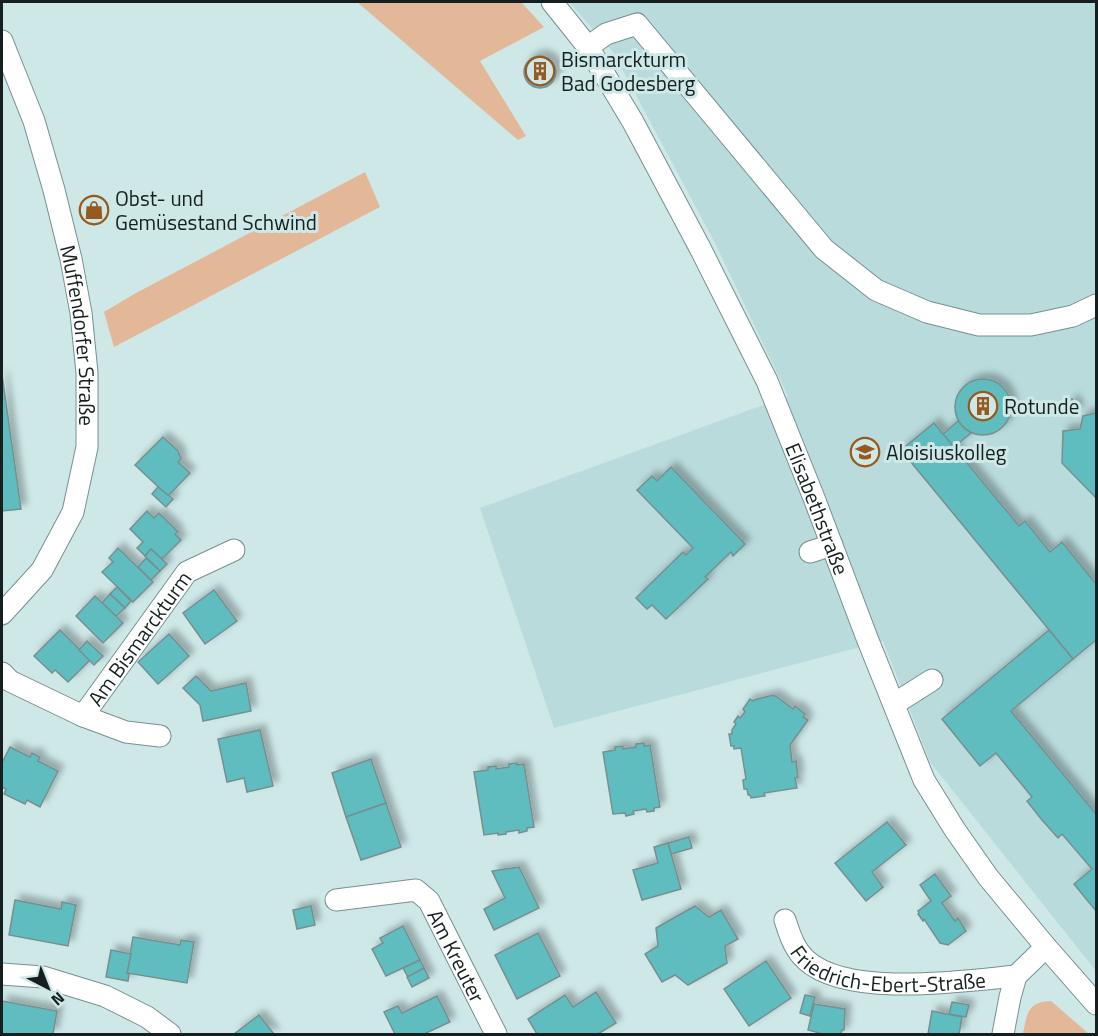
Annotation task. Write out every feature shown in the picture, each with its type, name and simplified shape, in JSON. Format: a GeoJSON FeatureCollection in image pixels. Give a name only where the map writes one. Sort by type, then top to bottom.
{"type":"FeatureCollection","features":[{"type":"Feature","properties":{"kind":"street","name":"Elisabethstraße"},"geometry":{"type":"LineString","coordinates":[[552,2],[588,47],[633,122],[767,381],[924,780],[988,877],[1096,1004]]}},
{"type":"Feature","properties":{"kind":"street"},"geometry":{"type":"LineString","coordinates":[[588,47],[606,34],[637,24],[824,249],[876,290],[927,312],[979,325],[1031,325],[1073,316],[1096,305]]}},
{"type":"Feature","properties":{"kind":"street","name":"Muffendorfer Straße"},"geometry":{"type":"LineString","coordinates":[[2,42],[34,121],[71,259],[81,313],[87,373],[87,447],[73,512],[42,570],[2,614]]}},
{"type":"Feature","properties":{"kind":"street"},"geometry":{"type":"LineString","coordinates":[[810,552],[832,545]]}},
{"type":"Feature","properties":{"kind":"street","name":"Am Bismarckturm"},"geometry":{"type":"LineString","coordinates":[[83,716],[187,572],[234,550]]}},
{"type":"Feature","properties":{"kind":"street","name":"Am Bismarckturm"},"geometry":{"type":"LineString","coordinates":[[2,673],[10,681],[83,716],[126,732],[160,736]]}},
{"type":"Feature","properties":{"kind":"street"},"geometry":{"type":"LineString","coordinates":[[894,704],[932,680]]}},
{"type":"Feature","properties":{"kind":"street","name":"Am Kreuter"},"geometry":{"type":"LineString","coordinates":[[336,900],[416,890],[429,901],[496,1035]]}},
{"type":"Feature","properties":{"kind":"street","name":"Friedrich-Ebert-Straße"},"geometry":{"type":"LineString","coordinates":[[785,920],[790,937],[798,951],[807,961],[832,976],[863,982],[929,985],[1016,976]]}},
{"type":"Feature","properties":{"kind":"street","name":"Friedrich-Ebert-Straße"},"geometry":{"type":"LineString","coordinates":[[1003,1035],[1016,976],[1046,947]]}},
{"type":"Feature","properties":{"kind":"street"},"geometry":{"type":"LineString","coordinates":[[2,974],[43,977],[105,996],[147,1017],[170,1035]]}},
{"type":"Feature","properties":{"kind":"shaded area"},"geometry":{"type":"Polygon","coordinates":[[[357,2],[521,2],[544,27],[480,61],[526,136],[518,140],[357,2]]]}},
{"type":"Feature","properties":{"kind":"shaded area","name":"Aloisiuskolleg"},"geometry":{"type":"Polygon","coordinates":[[[569,2],[1096,2],[1096,971],[930,762],[883,641],[554,728],[480,508],[788,396],[715,243],[613,52],[569,2]]]}},
{"type":"Feature","properties":{"kind":"shaded area"},"geometry":{"type":"Polygon","coordinates":[[[365,172],[380,207],[114,347],[104,312],[365,172]]]}},
{"type":"Feature","properties":{"kind":"shaded area"},"geometry":{"type":"Polygon","coordinates":[[[1051,1001],[1089,1034],[1023,1034],[1030,1010],[1037,1004],[1051,1001]]]}},
{"type":"Feature","properties":{"kind":"building","name":"Bismarckturm Bad Godesberg"},"geometry":{"type":"Polygon","coordinates":[[[540,56],[551,61],[556,72],[551,83],[540,88],[529,83],[524,72],[529,61],[540,56]]]}},
{"type":"Feature","properties":{"kind":"building"},"geometry":{"type":"Polygon","coordinates":[[[2,375],[21,509],[2,511],[2,375]]]}},
{"type":"Feature","properties":{"kind":"building","name":"Rotunde"},"geometry":{"type":"Polygon","coordinates":[[[983,379],[994,381],[1003,387],[1009,396],[1011,407],[1009,418],[1003,427],[994,433],[983,435],[972,433],[963,427],[957,418],[955,407],[957,396],[963,387],[972,381],[983,379]]]}},
{"type":"Feature","properties":{"kind":"building"},"geometry":{"type":"Polygon","coordinates":[[[1072,399],[1079,410],[1066,414],[1072,399]]]}},
{"type":"Feature","properties":{"kind":"building"},"geometry":{"type":"Polygon","coordinates":[[[1096,413],[1096,498],[1062,463],[1063,431],[1080,429],[1083,416],[1096,413]]]}},
{"type":"Feature","properties":{"kind":"building"},"geometry":{"type":"Polygon","coordinates":[[[958,421],[971,433],[954,447],[943,434],[958,421]]]}},
{"type":"Feature","properties":{"kind":"building"},"geometry":{"type":"Polygon","coordinates":[[[934,423],[1019,526],[1025,521],[1050,552],[1062,542],[1096,584],[1096,640],[1073,659],[901,450],[934,423]]]}},
{"type":"Feature","properties":{"kind":"building"},"geometry":{"type":"Polygon","coordinates":[[[163,437],[178,451],[181,459],[178,462],[190,473],[168,496],[135,465],[163,437]]]}},
{"type":"Feature","properties":{"kind":"building"},"geometry":{"type":"Polygon","coordinates":[[[671,467],[745,544],[733,556],[731,552],[705,577],[708,579],[666,619],[652,605],[647,609],[636,598],[683,552],[686,555],[693,548],[637,490],[652,476],[657,481],[671,467]]]}},
{"type":"Feature","properties":{"kind":"building"},"geometry":{"type":"Polygon","coordinates":[[[158,487],[173,499],[166,507],[152,494],[158,487]]]}},
{"type":"Feature","properties":{"kind":"building"},"geometry":{"type":"Polygon","coordinates":[[[147,511],[154,518],[159,513],[178,532],[175,534],[181,540],[162,559],[151,549],[145,556],[137,548],[143,542],[130,529],[147,511]]]}},
{"type":"Feature","properties":{"kind":"building"},"geometry":{"type":"Polygon","coordinates":[[[118,548],[153,582],[133,602],[102,572],[113,562],[109,558],[118,548]]]}},
{"type":"Feature","properties":{"kind":"building"},"geometry":{"type":"Polygon","coordinates":[[[151,549],[167,564],[160,571],[145,556],[151,549]]]}},
{"type":"Feature","properties":{"kind":"building"},"geometry":{"type":"Polygon","coordinates":[[[146,558],[160,571],[151,580],[138,567],[146,558]]]}},
{"type":"Feature","properties":{"kind":"building"},"geometry":{"type":"Polygon","coordinates":[[[117,587],[131,601],[125,608],[110,594],[117,587]]]}},
{"type":"Feature","properties":{"kind":"building"},"geometry":{"type":"Polygon","coordinates":[[[214,590],[237,621],[205,644],[183,613],[214,590]]]}},
{"type":"Feature","properties":{"kind":"building"},"geometry":{"type":"Polygon","coordinates":[[[110,594],[125,608],[116,616],[102,603],[110,594]]]}},
{"type":"Feature","properties":{"kind":"building"},"geometry":{"type":"Polygon","coordinates":[[[95,596],[123,623],[103,643],[76,616],[95,596]]]}},
{"type":"Feature","properties":{"kind":"building"},"geometry":{"type":"Polygon","coordinates":[[[60,630],[90,660],[68,682],[55,670],[52,673],[34,656],[60,630]]]}},
{"type":"Feature","properties":{"kind":"building"},"geometry":{"type":"Polygon","coordinates":[[[1049,630],[1073,659],[1011,711],[1096,814],[1096,911],[1074,884],[1092,869],[1062,834],[1058,838],[1042,820],[1027,801],[1032,797],[996,753],[980,766],[942,719],[1049,630]]]}},
{"type":"Feature","properties":{"kind":"building"},"geometry":{"type":"Polygon","coordinates":[[[169,634],[189,656],[158,684],[138,662],[169,634]]]}},
{"type":"Feature","properties":{"kind":"building"},"geometry":{"type":"Polygon","coordinates":[[[87,641],[103,656],[94,665],[79,650],[87,641]]]}},
{"type":"Feature","properties":{"kind":"building"},"geometry":{"type":"Polygon","coordinates":[[[196,676],[211,691],[246,683],[251,711],[203,721],[200,705],[183,688],[196,676]]]}},
{"type":"Feature","properties":{"kind":"building"},"geometry":{"type":"Polygon","coordinates":[[[773,695],[793,709],[795,706],[805,714],[803,717],[808,720],[790,745],[792,762],[796,761],[797,788],[764,793],[765,796],[751,798],[747,789],[744,789],[743,780],[746,779],[741,748],[734,749],[734,746],[731,746],[729,734],[732,734],[736,724],[734,722],[745,712],[743,709],[750,699],[753,701],[773,695]]]}},
{"type":"Feature","properties":{"kind":"building"},"geometry":{"type":"Polygon","coordinates":[[[260,730],[273,786],[247,792],[244,778],[227,782],[218,739],[260,730]]]}},
{"type":"Feature","properties":{"kind":"building"},"geometry":{"type":"Polygon","coordinates":[[[644,743],[644,746],[650,745],[660,807],[654,808],[654,811],[647,812],[646,809],[633,811],[634,814],[626,816],[625,813],[613,814],[603,752],[615,750],[615,747],[623,746],[623,749],[644,743]]]}},
{"type":"Feature","properties":{"kind":"building"},"geometry":{"type":"Polygon","coordinates":[[[10,747],[30,757],[32,753],[40,757],[38,761],[58,771],[40,807],[27,800],[25,804],[4,794],[6,789],[2,787],[2,763],[10,747]]]}},
{"type":"Feature","properties":{"kind":"building"},"geometry":{"type":"Polygon","coordinates":[[[371,759],[386,803],[346,817],[332,773],[371,759]]]}},
{"type":"Feature","properties":{"kind":"building"},"geometry":{"type":"Polygon","coordinates":[[[517,763],[517,765],[524,764],[534,827],[519,833],[519,830],[506,832],[506,834],[484,835],[474,772],[488,770],[488,767],[496,766],[496,769],[509,767],[509,764],[517,763]]]}},
{"type":"Feature","properties":{"kind":"building"},"geometry":{"type":"Polygon","coordinates":[[[386,803],[401,847],[361,860],[346,817],[386,803]]]}},
{"type":"Feature","properties":{"kind":"building"},"geometry":{"type":"Polygon","coordinates":[[[887,822],[906,845],[872,872],[883,887],[866,901],[835,863],[887,822]]]}},
{"type":"Feature","properties":{"kind":"building"},"geometry":{"type":"Polygon","coordinates":[[[689,837],[692,848],[671,854],[668,843],[689,837]]]}},
{"type":"Feature","properties":{"kind":"building"},"geometry":{"type":"Polygon","coordinates":[[[668,843],[681,889],[642,900],[633,870],[658,863],[654,847],[668,843]]]}},
{"type":"Feature","properties":{"kind":"building"},"geometry":{"type":"Polygon","coordinates":[[[519,867],[539,908],[494,930],[484,909],[505,898],[492,871],[519,867]]]}},
{"type":"Feature","properties":{"kind":"building"},"geometry":{"type":"Polygon","coordinates":[[[935,874],[951,896],[942,903],[955,921],[958,918],[966,931],[948,945],[940,943],[918,914],[918,911],[931,901],[920,885],[935,874]]]}},
{"type":"Feature","properties":{"kind":"building"},"geometry":{"type":"Polygon","coordinates":[[[15,900],[61,909],[62,902],[76,905],[68,946],[9,935],[15,900]]]}},
{"type":"Feature","properties":{"kind":"building"},"geometry":{"type":"Polygon","coordinates":[[[311,906],[315,925],[297,929],[293,910],[311,906]]]}},
{"type":"Feature","properties":{"kind":"building"},"geometry":{"type":"Polygon","coordinates":[[[695,906],[709,917],[721,910],[738,939],[725,946],[727,963],[688,985],[675,975],[662,982],[645,954],[658,946],[656,928],[695,906]]]}},
{"type":"Feature","properties":{"kind":"building"},"geometry":{"type":"Polygon","coordinates":[[[403,926],[420,960],[386,976],[372,949],[383,943],[380,938],[403,926]]]}},
{"type":"Feature","properties":{"kind":"building"},"geometry":{"type":"Polygon","coordinates":[[[538,933],[560,976],[517,999],[495,955],[538,933]]]}},
{"type":"Feature","properties":{"kind":"building"},"geometry":{"type":"Polygon","coordinates":[[[133,937],[180,945],[181,940],[194,942],[187,983],[127,973],[133,937]]]}},
{"type":"Feature","properties":{"kind":"building"},"geometry":{"type":"Polygon","coordinates":[[[111,950],[131,954],[127,973],[129,974],[128,981],[106,977],[111,950]]]}},
{"type":"Feature","properties":{"kind":"building"},"geometry":{"type":"Polygon","coordinates":[[[420,960],[424,968],[408,977],[403,968],[420,960]]]}},
{"type":"Feature","properties":{"kind":"building"},"geometry":{"type":"Polygon","coordinates":[[[766,961],[791,998],[749,1026],[724,989],[766,961]]]}},
{"type":"Feature","properties":{"kind":"building"},"geometry":{"type":"Polygon","coordinates":[[[424,968],[429,978],[412,987],[407,977],[424,968]]]}},
{"type":"Feature","properties":{"kind":"building"},"geometry":{"type":"Polygon","coordinates":[[[596,992],[616,1023],[598,1034],[537,1034],[528,1019],[565,995],[573,1007],[596,992]]]}},
{"type":"Feature","properties":{"kind":"building"},"geometry":{"type":"Polygon","coordinates":[[[805,995],[815,997],[810,1016],[800,1013],[805,995]]]}},
{"type":"Feature","properties":{"kind":"building"},"geometry":{"type":"Polygon","coordinates":[[[437,996],[450,1022],[424,1034],[395,1034],[384,1012],[398,1006],[402,1013],[437,996]]]}},
{"type":"Feature","properties":{"kind":"building"},"geometry":{"type":"Polygon","coordinates":[[[2,1001],[57,1011],[53,1034],[2,1034],[2,1001]]]}},
{"type":"Feature","properties":{"kind":"building"},"geometry":{"type":"Polygon","coordinates":[[[952,1002],[969,1005],[966,1017],[949,1014],[952,1002]]]}},
{"type":"Feature","properties":{"kind":"building"},"geometry":{"type":"Polygon","coordinates":[[[814,1004],[845,1009],[844,1030],[841,1034],[820,1034],[808,1030],[814,1004]]]}},
{"type":"Feature","properties":{"kind":"building"},"geometry":{"type":"Polygon","coordinates":[[[932,1011],[962,1017],[959,1034],[928,1034],[932,1011]]]}},
{"type":"Feature","properties":{"kind":"building"},"geometry":{"type":"Polygon","coordinates":[[[259,1015],[274,1034],[234,1034],[259,1015]]]}},
{"type":"Feature","properties":{"kind":"place","name":"Bismarckturm Bad Godesberg"},"geometry":{"type":"Point","coordinates":[540,71]}},
{"type":"Feature","properties":{"kind":"place","name":"Obst- und Gemüsestand Schwind"},"geometry":{"type":"Point","coordinates":[94,210]}},
{"type":"Feature","properties":{"kind":"place","name":"Rotunde"},"geometry":{"type":"Point","coordinates":[983,406]}},
{"type":"Feature","properties":{"kind":"place","name":"Aloisiuskolleg"},"geometry":{"type":"Point","coordinates":[865,452]}}]}
